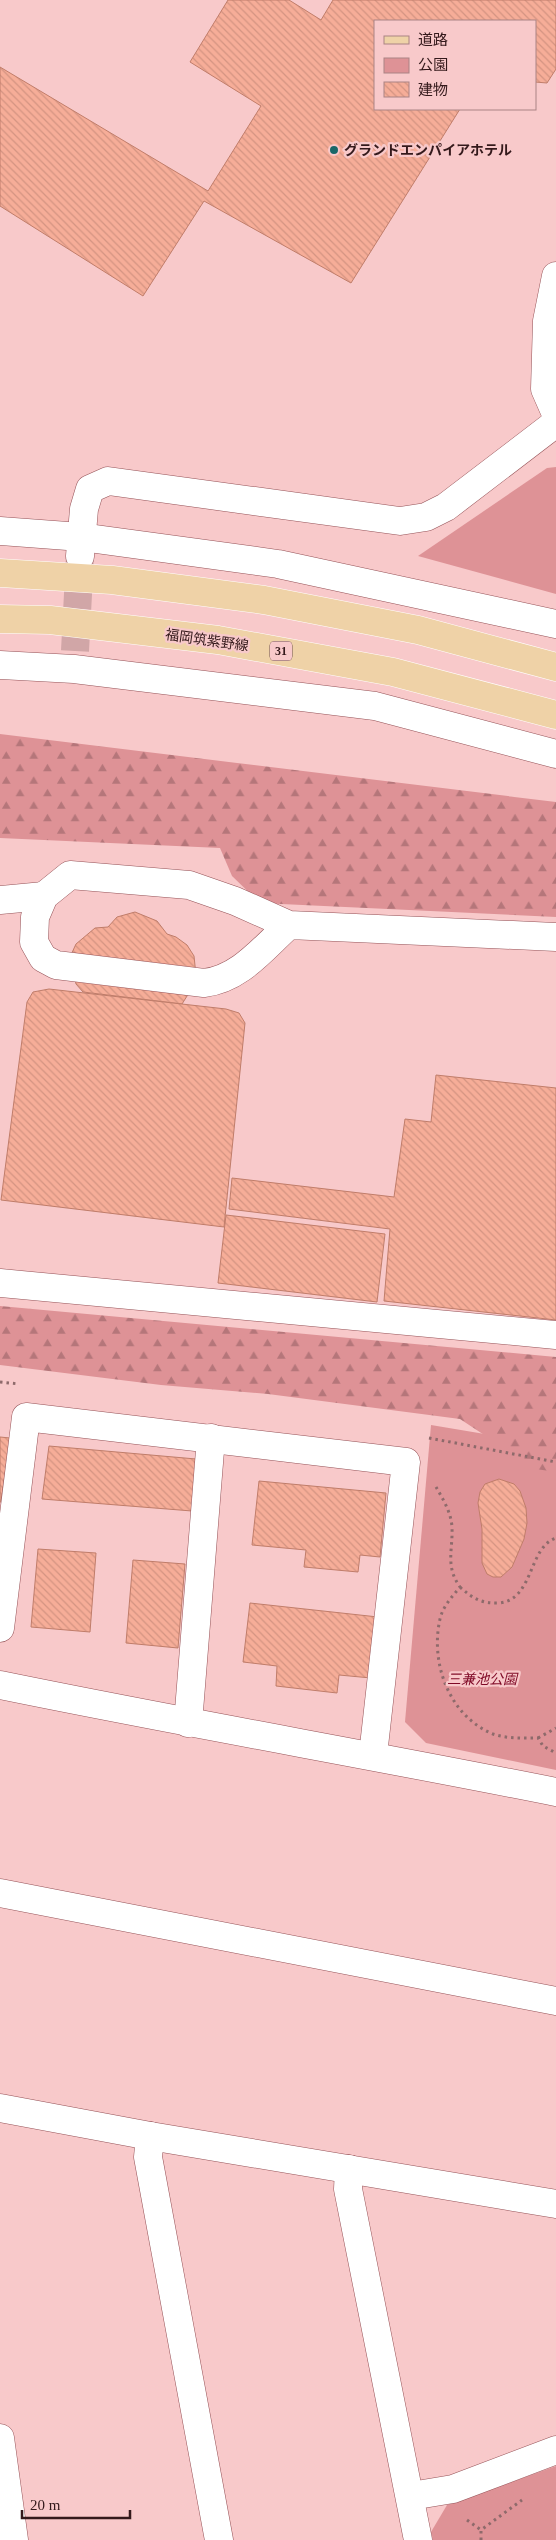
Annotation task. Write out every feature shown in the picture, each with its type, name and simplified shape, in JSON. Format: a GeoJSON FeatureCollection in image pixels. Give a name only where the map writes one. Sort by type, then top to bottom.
{"type":"FeatureCollection","features":[{"type":"Feature","properties":{"kind":"main road"},"geometry":{"type":"LineString","coordinates":[[0,573],[112,580],[264,600],[418,630],[556,667]]}},
{"type":"Feature","properties":{"kind":"main road","name":"福岡筑紫野線"},"geometry":{"type":"LineString","coordinates":[[0,619],[50,620],[218,640],[393,672],[556,715]]}},
{"type":"Feature","properties":{"kind":"street"},"geometry":{"type":"LineString","coordinates":[[556,276],[547,321],[545,389],[556,414]]}},
{"type":"Feature","properties":{"kind":"street"},"geometry":{"type":"LineString","coordinates":[[81,546],[84,509],[90,490],[108,481],[400,521],[426,517],[446,507],[556,422]]}},
{"type":"Feature","properties":{"kind":"street"},"geometry":{"type":"LineString","coordinates":[[0,531],[81,546],[278,564],[556,624]]}},
{"type":"Feature","properties":{"kind":"street"},"geometry":{"type":"LineString","coordinates":[[0,665],[74,660],[375,706],[556,754]]}},
{"type":"Feature","properties":{"kind":"street"},"geometry":{"type":"LineString","coordinates":[[289,925],[238,972],[220,981],[204,983],[56,966],[43,958],[34,942],[35,917],[44,896],[70,875],[189,885],[235,901],[289,925],[556,937]]}},
{"type":"Feature","properties":{"kind":"street"},"geometry":{"type":"LineString","coordinates":[[0,900],[44,896]]}},
{"type":"Feature","properties":{"kind":"street"},"geometry":{"type":"LineString","coordinates":[[0,1283],[556,1335]]}},
{"type":"Feature","properties":{"kind":"street"},"geometry":{"type":"LineString","coordinates":[[0,1628],[26,1417],[406,1462],[373,1755]]}},
{"type":"Feature","properties":{"kind":"street"},"geometry":{"type":"LineString","coordinates":[[188,1723],[211,1438]]}},
{"type":"Feature","properties":{"kind":"street"},"geometry":{"type":"LineString","coordinates":[[0,1685],[188,1723],[373,1755],[556,1792]]}},
{"type":"Feature","properties":{"kind":"street"},"geometry":{"type":"LineString","coordinates":[[0,1893],[556,2001]]}},
{"type":"Feature","properties":{"kind":"street"},"geometry":{"type":"LineString","coordinates":[[0,2108],[150,2136],[556,2204]]}},
{"type":"Feature","properties":{"kind":"street"},"geometry":{"type":"LineString","coordinates":[[150,2136],[148,2158],[219,2540]]}},
{"type":"Feature","properties":{"kind":"street"},"geometry":{"type":"LineString","coordinates":[[349,2169],[348,2189],[411,2496],[418,2540]]}},
{"type":"Feature","properties":{"kind":"street"},"geometry":{"type":"LineString","coordinates":[[0,2438],[14,2540]]}},
{"type":"Feature","properties":{"kind":"street"},"geometry":{"type":"LineString","coordinates":[[411,2496],[453,2489],[556,2450]]}},
{"type":"Feature","properties":{"kind":"path"},"geometry":{"type":"LineString","coordinates":[[404,1478],[429,1481],[436,1487],[447,1505],[452,1525],[452,1575],[460,1587],[472,1598],[488,1604],[508,1602],[520,1591],[542,1549],[556,1538]]}},
{"type":"Feature","properties":{"kind":"path"},"geometry":{"type":"LineString","coordinates":[[460,1587],[447,1602],[440,1618],[438,1636],[440,1662],[446,1689],[457,1708],[493,1734],[516,1739],[538,1738],[556,1728]]}},
{"type":"Feature","properties":{"kind":"path"},"geometry":{"type":"LineString","coordinates":[[538,1738],[543,1746],[556,1753]]}},
{"type":"Feature","properties":{"kind":"path"},"geometry":{"type":"LineString","coordinates":[[481,2540],[481,2530],[523,2499]]}},
{"type":"Feature","properties":{"kind":"green space"},"geometry":{"type":"Polygon","coordinates":[[[556,467],[556,594],[418,556],[547,468],[556,467]]]}},
{"type":"Feature","properties":{"kind":"green space"},"geometry":{"type":"Polygon","coordinates":[[[0,734],[556,802],[556,917],[260,903],[232,876],[220,848],[0,838],[0,734]]]}},
{"type":"Feature","properties":{"kind":"green space"},"geometry":{"type":"Polygon","coordinates":[[[0,1306],[556,1357],[556,1472],[536,1469],[460,1419],[268,1394],[161,1385],[0,1365],[0,1306]]]}},
{"type":"Feature","properties":{"kind":"green space","name":"三兼池公園"},"geometry":{"type":"Polygon","coordinates":[[[431,1425],[556,1446],[556,1770],[426,1743],[405,1722],[431,1425]]]}},
{"type":"Feature","properties":{"kind":"green space"},"geometry":{"type":"Polygon","coordinates":[[[556,2466],[556,2540],[433,2540],[431,2532],[447,2505],[556,2466]]]}},
{"type":"Feature","properties":{"kind":"building","name":"グランドエンパイアホテル"},"geometry":{"type":"Polygon","coordinates":[[[228,0],[289,0],[321,20],[333,0],[556,0],[556,69],[547,83],[536,82],[536,20],[374,20],[374,110],[459,110],[351,283],[204,201],[143,296],[0,206],[0,67],[208,191],[261,106],[190,62],[228,0]]]}},
{"type":"Feature","properties":{"kind":"building"},"geometry":{"type":"Polygon","coordinates":[[[135,912],[157,921],[167,934],[176,937],[187,945],[194,956],[196,975],[194,985],[182,1004],[83,992],[76,984],[70,957],[76,944],[95,928],[108,927],[117,917],[135,912]]]}},
{"type":"Feature","properties":{"kind":"building"},"geometry":{"type":"Polygon","coordinates":[[[49,989],[226,1009],[239,1013],[245,1023],[224,1227],[1,1200],[27,1002],[33,992],[49,989]]]}},
{"type":"Feature","properties":{"kind":"building"},"geometry":{"type":"Polygon","coordinates":[[[436,1075],[556,1088],[556,1320],[384,1301],[390,1229],[229,1209],[232,1178],[394,1197],[405,1119],[431,1122],[436,1075]]]}},
{"type":"Feature","properties":{"kind":"building"},"geometry":{"type":"Polygon","coordinates":[[[226,1215],[385,1234],[377,1302],[218,1283],[226,1215]]]}},
{"type":"Feature","properties":{"kind":"building"},"geometry":{"type":"Polygon","coordinates":[[[0,1437],[10,1438],[1,1502],[0,1502],[0,1437]]]}},
{"type":"Feature","properties":{"kind":"building"},"geometry":{"type":"Polygon","coordinates":[[[49,1446],[196,1459],[192,1511],[42,1499],[49,1446]]]}},
{"type":"Feature","properties":{"kind":"building"},"geometry":{"type":"Polygon","coordinates":[[[499,1479],[514,1484],[520,1491],[526,1508],[527,1523],[524,1539],[512,1567],[501,1577],[493,1577],[487,1574],[482,1563],[482,1529],[478,1503],[480,1492],[485,1484],[499,1479]]]}},
{"type":"Feature","properties":{"kind":"building"},"geometry":{"type":"Polygon","coordinates":[[[259,1481],[386,1493],[380,1557],[360,1555],[358,1572],[304,1567],[306,1550],[252,1545],[259,1481]]]}},
{"type":"Feature","properties":{"kind":"building"},"geometry":{"type":"Polygon","coordinates":[[[38,1549],[96,1553],[90,1632],[31,1627],[38,1549]]]}},
{"type":"Feature","properties":{"kind":"building"},"geometry":{"type":"Polygon","coordinates":[[[133,1560],[185,1564],[178,1648],[126,1643],[133,1560]]]}},
{"type":"Feature","properties":{"kind":"building"},"geometry":{"type":"Polygon","coordinates":[[[250,1603],[378,1617],[371,1678],[339,1675],[337,1693],[276,1686],[277,1666],[243,1662],[250,1603]]]}},
{"type":"Feature","properties":{"kind":"tunnel"},"geometry":{"type":"LineString","coordinates":[[75,651],[80,556]]}},
{"type":"Feature","properties":{"kind":"place","name":"グランドエンパイアホテル"},"geometry":{"type":"Point","coordinates":[334,150]}}]}
